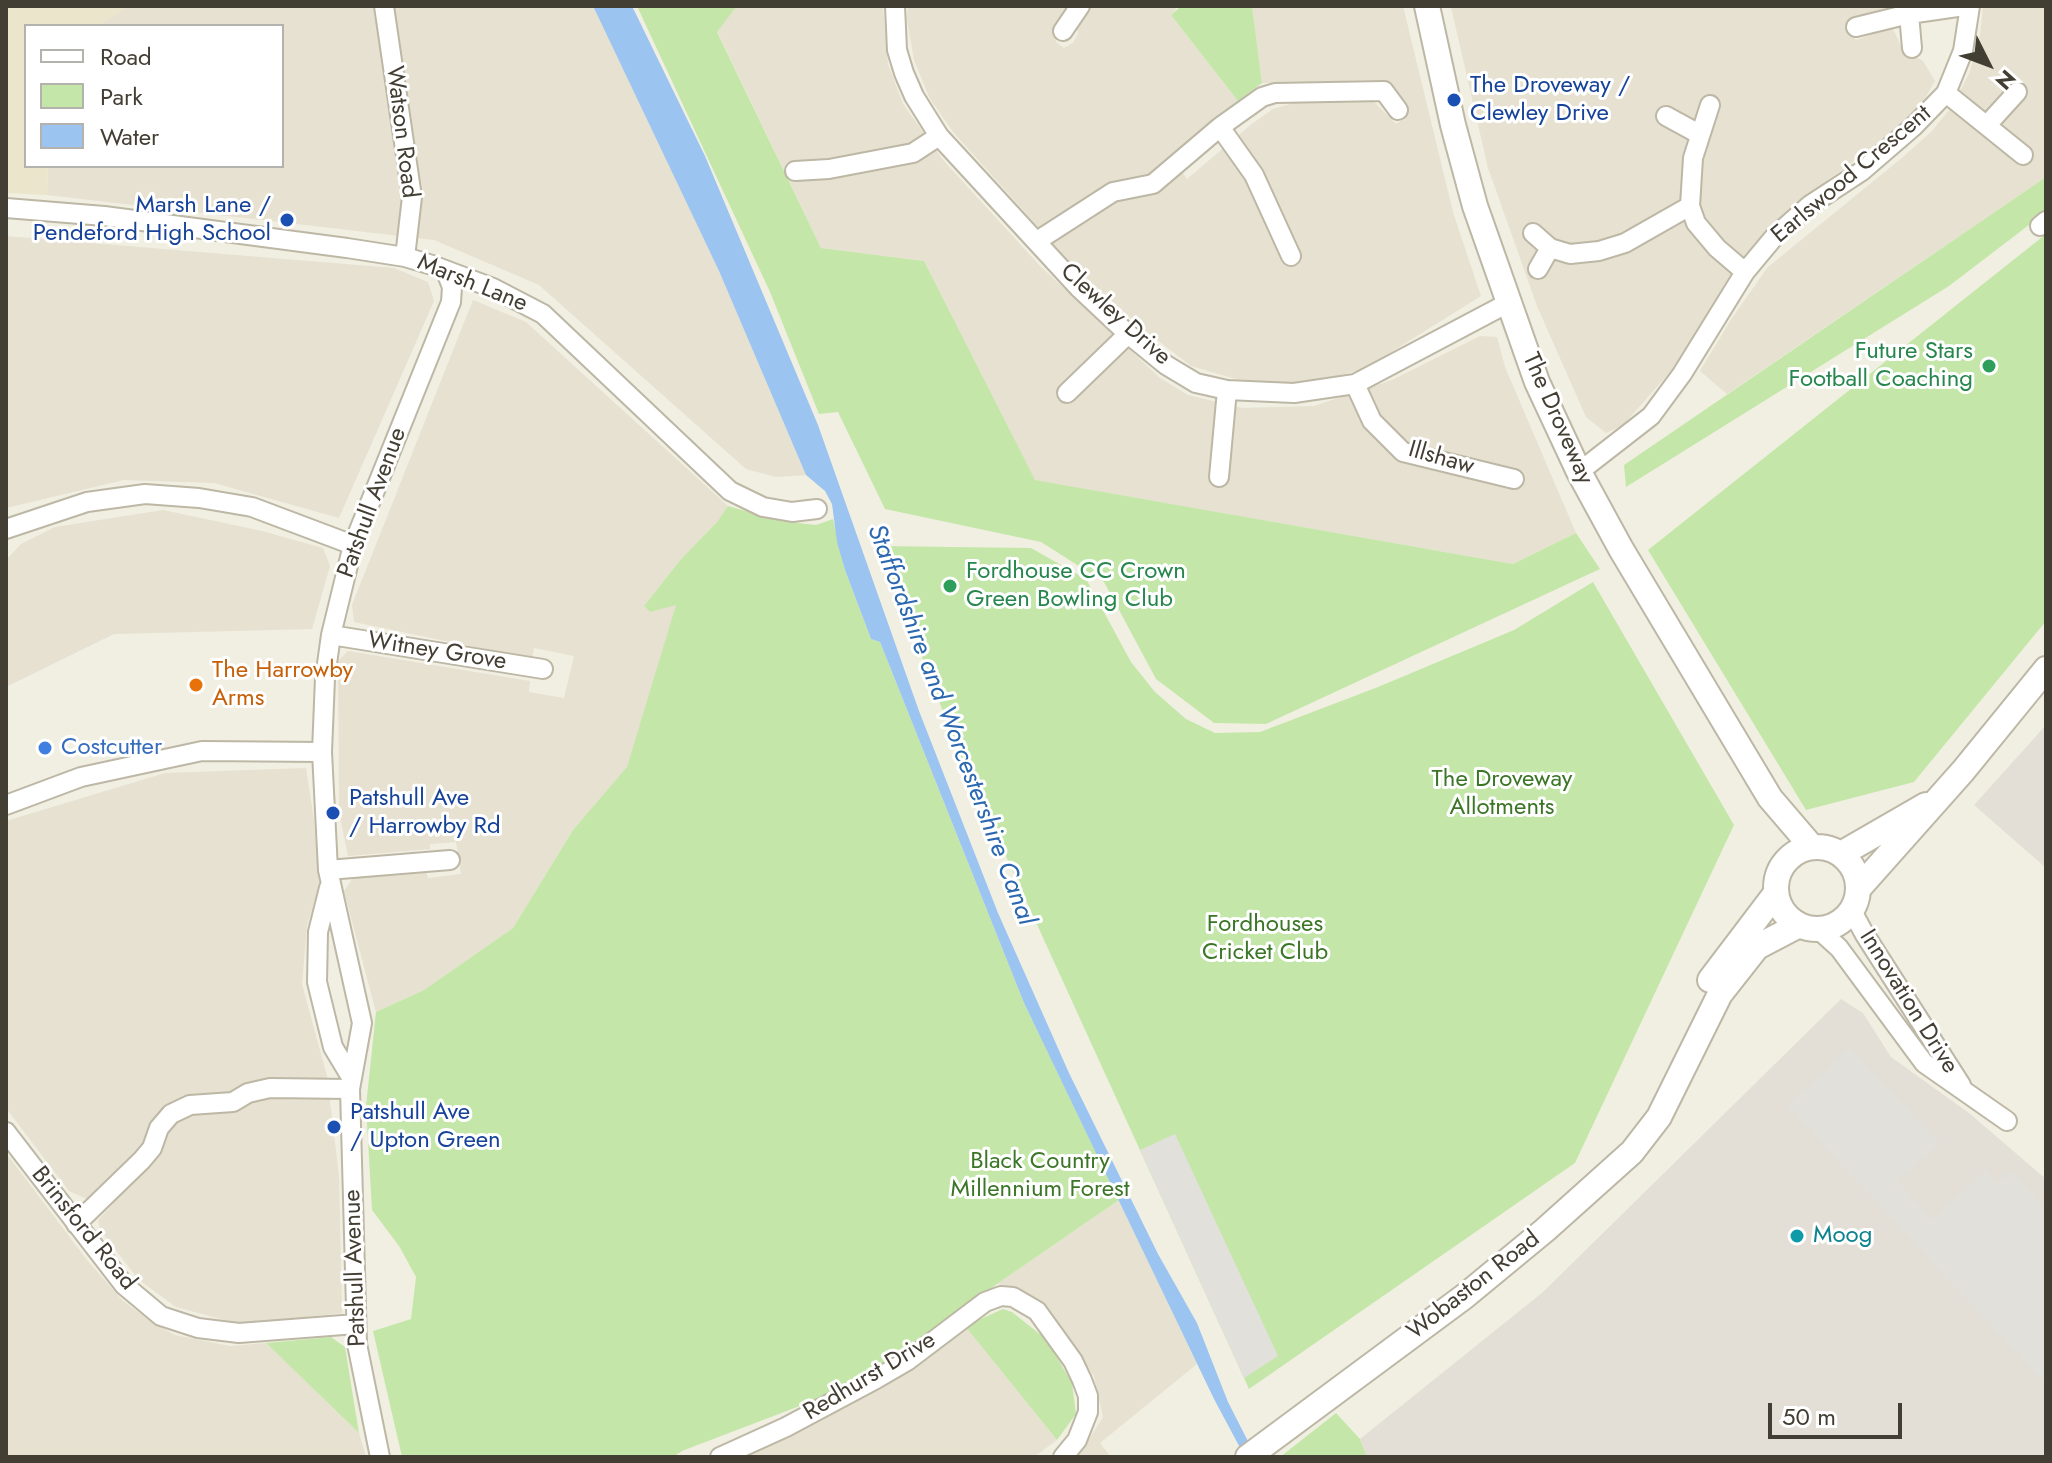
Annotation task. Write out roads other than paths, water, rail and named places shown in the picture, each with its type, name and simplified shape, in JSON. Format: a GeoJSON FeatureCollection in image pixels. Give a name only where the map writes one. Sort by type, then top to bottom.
{"type":"FeatureCollection","features":[{"type":"Feature","properties":{"kind":"street","name":"Watson Road"},"geometry":{"type":"LineString","coordinates":[[384,6],[412,197],[405,257]]}},
{"type":"Feature","properties":{"kind":"street","name":"Clewley Drive"},"geometry":{"type":"LineString","coordinates":[[895,6],[897,50],[904,73],[914,96],[939,136],[1079,288],[1166,365],[1196,383],[1227,390],[1294,393],[1355,384],[1508,303]]}},
{"type":"Feature","properties":{"kind":"street"},"geometry":{"type":"LineString","coordinates":[[1063,31],[1080,6]]}},
{"type":"Feature","properties":{"kind":"street","name":"The Droveway"},"geometry":{"type":"LineString","coordinates":[[1427,6],[1453,125],[1475,206],[1537,382],[1579,472],[1621,549],[1770,798],[1812,847]]}},
{"type":"Feature","properties":{"kind":"street"},"geometry":{"type":"LineString","coordinates":[[1856,27],[1909,14],[1967,6]]}},
{"type":"Feature","properties":{"kind":"street","name":"Earlswood Crescent"},"geometry":{"type":"LineString","coordinates":[[1579,472],[1651,416],[1682,374],[1745,272],[1775,236],[1810,205],[1862,171],[1913,127],[1946,93],[1963,51],[1967,6]]}},
{"type":"Feature","properties":{"kind":"street"},"geometry":{"type":"LineString","coordinates":[[1909,14],[1912,48]]}},
{"type":"Feature","properties":{"kind":"street"},"geometry":{"type":"LineString","coordinates":[[1037,241],[1113,192],[1153,184],[1220,127],[1262,97],[1275,93],[1384,91],[1398,110]]}},
{"type":"Feature","properties":{"kind":"street"},"geometry":{"type":"LineString","coordinates":[[1987,125],[2017,92]]}},
{"type":"Feature","properties":{"kind":"street"},"geometry":{"type":"LineString","coordinates":[[1946,93],[2023,155]]}},
{"type":"Feature","properties":{"kind":"street"},"geometry":{"type":"LineString","coordinates":[[1710,105],[1693,158],[1690,206],[1696,223],[1717,248],[1745,272]]}},
{"type":"Feature","properties":{"kind":"street"},"geometry":{"type":"LineString","coordinates":[[1666,116],[1699,134]]}},
{"type":"Feature","properties":{"kind":"street"},"geometry":{"type":"LineString","coordinates":[[1220,127],[1254,175],[1291,256]]}},
{"type":"Feature","properties":{"kind":"street"},"geometry":{"type":"LineString","coordinates":[[795,171],[829,169],[913,153],[939,136]]}},
{"type":"Feature","properties":{"kind":"street"},"geometry":{"type":"LineString","coordinates":[[1533,233],[1550,248],[1570,254],[1612,247],[1625,243],[1690,206]]}},
{"type":"Feature","properties":{"kind":"street","name":"Marsh Lane"},"geometry":{"type":"LineString","coordinates":[[6,208],[104,216],[405,257],[493,288],[543,314],[730,491],[763,507],[792,512],[817,509]]}},
{"type":"Feature","properties":{"kind":"street"},"geometry":{"type":"LineString","coordinates":[[1538,269],[1550,248]]}},
{"type":"Feature","properties":{"kind":"street","name":"Patshull Avenue"},"geometry":{"type":"LineString","coordinates":[[380,1457],[367,1401],[356,1324],[350,1083],[362,1023],[329,878],[322,752],[325,678],[331,635],[353,545],[444,322],[452,287],[446,272]]}},
{"type":"Feature","properties":{"kind":"street"},"geometry":{"type":"LineString","coordinates":[[1067,393],[1128,334]]}},
{"type":"Feature","properties":{"kind":"street","name":"Illshaw"},"geometry":{"type":"LineString","coordinates":[[1355,384],[1372,421],[1403,452],[1514,479]]}},
{"type":"Feature","properties":{"kind":"street"},"geometry":{"type":"LineString","coordinates":[[1219,477],[1227,390]]}},
{"type":"Feature","properties":{"kind":"street"},"geometry":{"type":"LineString","coordinates":[[6,529],[87,502],[145,494],[199,498],[252,507],[353,545]]}},
{"type":"Feature","properties":{"kind":"street","name":"Witney Grove"},"geometry":{"type":"LineString","coordinates":[[331,635],[543,669]]}},
{"type":"Feature","properties":{"kind":"street"},"geometry":{"type":"LineString","coordinates":[[1855,899],[1854,868],[1841,854],[1822,847],[1802,849],[1787,860],[1778,875],[1776,893],[1784,913],[1809,927],[1838,924],[1855,899],[2046,669]]}},
{"type":"Feature","properties":{"kind":"street"},"geometry":{"type":"LineString","coordinates":[[6,805],[81,777],[202,751],[322,752]]}},
{"type":"Feature","properties":{"kind":"street","name":"The Droveway"},"geometry":{"type":"LineString","coordinates":[[1770,798],[1787,860]]}},
{"type":"Feature","properties":{"kind":"street"},"geometry":{"type":"LineString","coordinates":[[1841,854],[1938,798]]}},
{"type":"Feature","properties":{"kind":"street"},"geometry":{"type":"LineString","coordinates":[[329,878],[450,860]]}},
{"type":"Feature","properties":{"kind":"street","name":"Patshull Avenue"},"geometry":{"type":"LineString","coordinates":[[329,878],[318,932],[317,982],[333,1047],[350,1083]]}},
{"type":"Feature","properties":{"kind":"street","name":"Wobaston Road"},"geometry":{"type":"LineString","coordinates":[[1675,1088],[1708,982],[1776,893]]}},
{"type":"Feature","properties":{"kind":"street","name":"Innovation Drive"},"geometry":{"type":"LineString","coordinates":[[1855,899],[1873,949],[1966,1092]]}},
{"type":"Feature","properties":{"kind":"street","name":"Innovation Drive"},"geometry":{"type":"LineString","coordinates":[[1809,927],[1839,948],[1924,1063],[2007,1121]]}},
{"type":"Feature","properties":{"kind":"street","name":"Wobaston Road"},"geometry":{"type":"LineString","coordinates":[[1248,1457],[1465,1296],[1569,1210],[1632,1152],[1659,1117],[1720,994],[1757,947],[1809,927]]}},
{"type":"Feature","properties":{"kind":"street"},"geometry":{"type":"LineString","coordinates":[[76,1224],[142,1160],[152,1148],[159,1128],[171,1114],[190,1105],[233,1102],[248,1093],[270,1088],[350,1083]]}},
{"type":"Feature","properties":{"kind":"street","name":"Brinsford Road"},"geometry":{"type":"LineString","coordinates":[[6,1132],[124,1285],[161,1316],[198,1328],[239,1333],[356,1324]]}},
{"type":"Feature","properties":{"kind":"street","name":"Redhurst Drive"},"geometry":{"type":"LineString","coordinates":[[720,1457],[786,1427],[876,1379],[907,1361],[985,1302],[1001,1296],[1013,1297],[1037,1311],[1073,1361],[1082,1380],[1088,1396],[1088,1412],[1077,1440],[1063,1457]]}},
{"type":"Feature","properties":{"kind":"water"},"geometry":{"type":"Polygon","coordinates":[[[593,6],[632,6],[705,156],[818,425],[919,711],[998,913],[1069,1073],[1158,1254],[1197,1323],[1228,1402],[1256,1457],[1245,1457],[1214,1399],[1024,1003],[880,642],[871,639],[845,570],[837,542],[832,504],[825,491],[806,475],[719,271],[593,6]]]}},
{"type":"Feature","properties":{"kind":"place","name":"The Droveway / Clewley Drive"},"geometry":{"type":"Point","coordinates":[1454,100]}},
{"type":"Feature","properties":{"kind":"place","name":"Marsh Lane / Pendeford High School"},"geometry":{"type":"Point","coordinates":[287,220]}},
{"type":"Feature","properties":{"kind":"place","name":"Future Stars Football Coaching"},"geometry":{"type":"Point","coordinates":[1989,366]}},
{"type":"Feature","properties":{"kind":"place","name":"Fordhouse CC Crown Green Bowling Club"},"geometry":{"type":"Point","coordinates":[950,586]}},
{"type":"Feature","properties":{"kind":"place","name":"The Harrowby Arms"},"geometry":{"type":"Point","coordinates":[196,685]}},
{"type":"Feature","properties":{"kind":"place","name":"Costcutter"},"geometry":{"type":"Point","coordinates":[45,748]}},
{"type":"Feature","properties":{"kind":"place","name":"Patshull Ave / Harrowby Rd"},"geometry":{"type":"Point","coordinates":[333,813]}},
{"type":"Feature","properties":{"kind":"place","name":"Patshull Ave / Upton Green"},"geometry":{"type":"Point","coordinates":[334,1127]}},
{"type":"Feature","properties":{"kind":"place","name":"Moog"},"geometry":{"type":"Point","coordinates":[1797,1236]}},
{"type":"Feature","properties":{"kind":"water label","name":"Staffordshire and Worcestershire Canal"},"geometry":{"type":"Point","coordinates":[950,725]}},
{"type":"Feature","properties":{"kind":"park label","name":"The Droveway Allotments"},"geometry":{"type":"Point","coordinates":[1502,794]}},
{"type":"Feature","properties":{"kind":"park label","name":"Fordhouses Cricket Club"},"geometry":{"type":"Point","coordinates":[1265,939]}},
{"type":"Feature","properties":{"kind":"park label","name":"Black Country Millennium Forest"},"geometry":{"type":"Point","coordinates":[1040,1176]}}]}
